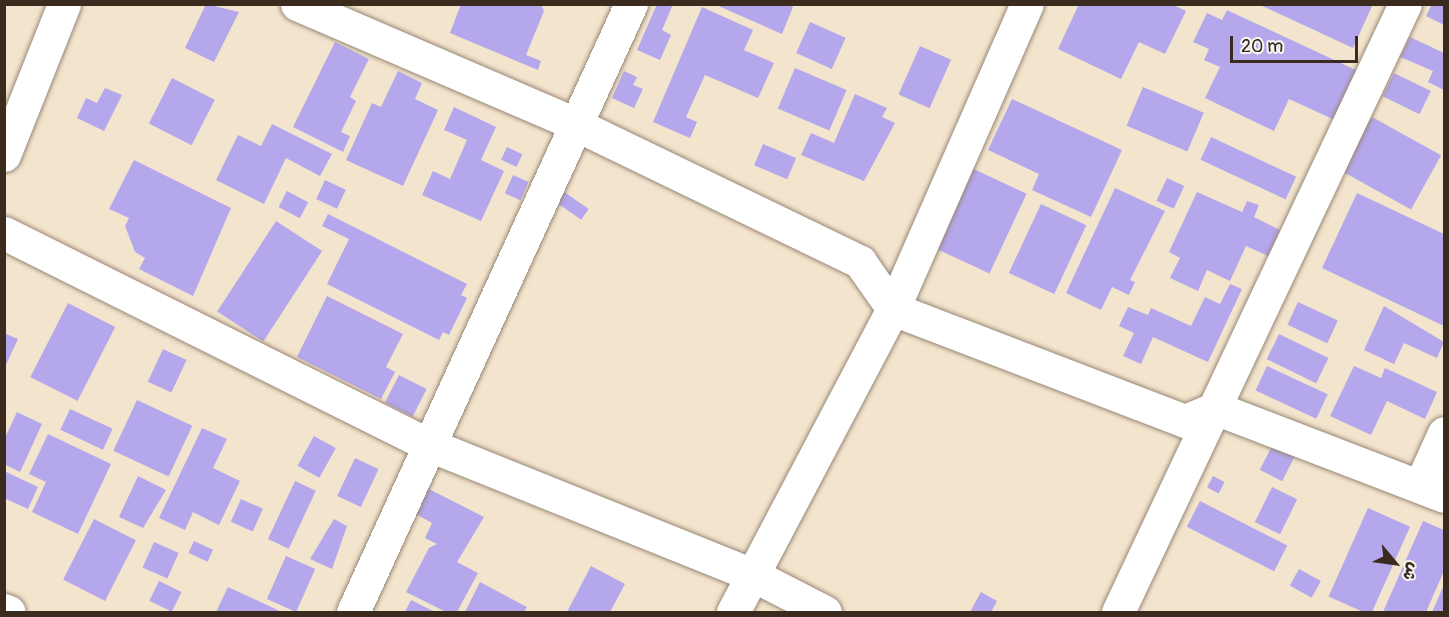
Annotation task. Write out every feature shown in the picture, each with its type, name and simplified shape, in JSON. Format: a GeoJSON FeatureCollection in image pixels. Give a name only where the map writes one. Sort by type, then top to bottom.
{"type":"FeatureCollection","features":[{"type":"Feature","properties":{"kind":"street"},"geometry":{"type":"LineString","coordinates":[[4,155],[64,4]]}},
{"type":"Feature","properties":{"kind":"street"},"geometry":{"type":"LineString","coordinates":[[297,4],[575,124],[860,262],[893,309],[1185,421],[1215,408],[1432,491],[1444,433]]}},
{"type":"Feature","properties":{"kind":"street"},"geometry":{"type":"LineString","coordinates":[[353,612],[432,446],[631,4]]}},
{"type":"Feature","properties":{"kind":"street"},"geometry":{"type":"LineString","coordinates":[[733,612],[893,309],[1027,4]]}},
{"type":"Feature","properties":{"kind":"street"},"geometry":{"type":"LineString","coordinates":[[1118,612],[1405,4]]}},
{"type":"Feature","properties":{"kind":"street"},"geometry":{"type":"LineString","coordinates":[[4,233],[432,446],[752,574],[825,612]]}},
{"type":"Feature","properties":{"kind":"street"},"geometry":{"type":"LineString","coordinates":[[4,610],[9,612]]}},
{"type":"Feature","properties":{"kind":"building"},"geometry":{"type":"Polygon","coordinates":[[[206,4],[239,12],[214,62],[185,48],[206,4]]]}},
{"type":"Feature","properties":{"kind":"building"},"geometry":{"type":"Polygon","coordinates":[[[461,4],[541,4],[544,11],[526,55],[541,61],[538,70],[450,33],[461,4]]]}},
{"type":"Feature","properties":{"kind":"building"},"geometry":{"type":"Polygon","coordinates":[[[657,4],[673,4],[662,30],[671,35],[660,60],[637,50],[657,4]]]}},
{"type":"Feature","properties":{"kind":"building"},"geometry":{"type":"Polygon","coordinates":[[[714,4],[787,4],[793,7],[782,34],[714,4]]]}},
{"type":"Feature","properties":{"kind":"building"},"geometry":{"type":"Polygon","coordinates":[[[1079,4],[1171,4],[1186,11],[1165,54],[1139,42],[1121,79],[1058,49],[1079,4]]]}},
{"type":"Feature","properties":{"kind":"building"},"geometry":{"type":"Polygon","coordinates":[[[1258,4],[1373,4],[1353,48],[1258,4]]]}},
{"type":"Feature","properties":{"kind":"building"},"geometry":{"type":"Polygon","coordinates":[[[1432,4],[1444,4],[1444,25],[1426,16],[1432,4]]]}},
{"type":"Feature","properties":{"kind":"building"},"geometry":{"type":"Polygon","coordinates":[[[702,7],[753,30],[744,50],[774,63],[758,98],[705,75],[686,117],[697,122],[690,138],[653,122],[702,7]]]}},
{"type":"Feature","properties":{"kind":"building"},"geometry":{"type":"Polygon","coordinates":[[[1227,10],[1360,72],[1337,121],[1289,99],[1274,131],[1205,98],[1220,67],[1204,60],[1209,49],[1193,42],[1207,13],[1222,20],[1227,10]]]}},
{"type":"Feature","properties":{"kind":"building"},"geometry":{"type":"Polygon","coordinates":[[[810,22],[846,38],[832,69],[796,53],[810,22]]]}},
{"type":"Feature","properties":{"kind":"building"},"geometry":{"type":"Polygon","coordinates":[[[1410,37],[1444,53],[1444,90],[1428,82],[1433,71],[1400,57],[1410,37]]]}},
{"type":"Feature","properties":{"kind":"building"},"geometry":{"type":"Polygon","coordinates":[[[335,42],[369,59],[350,97],[356,101],[341,132],[350,136],[343,152],[293,127],[335,42]]]}},
{"type":"Feature","properties":{"kind":"building"},"geometry":{"type":"Polygon","coordinates":[[[920,46],[951,60],[930,108],[898,94],[920,46]]]}},
{"type":"Feature","properties":{"kind":"building"},"geometry":{"type":"Polygon","coordinates":[[[795,68],[847,90],[829,130],[778,109],[795,68]]]}},
{"type":"Feature","properties":{"kind":"building"},"geometry":{"type":"Polygon","coordinates":[[[398,71],[422,83],[415,99],[438,110],[403,186],[346,160],[372,103],[381,107],[398,71]]]}},
{"type":"Feature","properties":{"kind":"building"},"geometry":{"type":"Polygon","coordinates":[[[624,71],[637,77],[633,85],[643,89],[634,108],[612,98],[624,71]]]}},
{"type":"Feature","properties":{"kind":"building"},"geometry":{"type":"Polygon","coordinates":[[[1394,73],[1431,91],[1419,114],[1383,96],[1394,73]]]}},
{"type":"Feature","properties":{"kind":"building"},"geometry":{"type":"Polygon","coordinates":[[[172,78],[215,100],[192,145],[149,123],[172,78]]]}},
{"type":"Feature","properties":{"kind":"building"},"geometry":{"type":"Polygon","coordinates":[[[1143,87],[1204,113],[1187,151],[1127,126],[1143,87]]]}},
{"type":"Feature","properties":{"kind":"building"},"geometry":{"type":"Polygon","coordinates":[[[105,88],[122,95],[104,131],[77,118],[86,98],[97,103],[105,88]]]}},
{"type":"Feature","properties":{"kind":"building"},"geometry":{"type":"Polygon","coordinates":[[[855,94],[887,108],[882,117],[895,123],[864,181],[801,155],[811,133],[834,143],[855,94]]]}},
{"type":"Feature","properties":{"kind":"building"},"geometry":{"type":"Polygon","coordinates":[[[1012,99],[1122,150],[1091,217],[1032,190],[1039,174],[988,150],[1012,99]]]}},
{"type":"Feature","properties":{"kind":"building"},"geometry":{"type":"Polygon","coordinates":[[[454,107],[496,127],[481,160],[504,171],[481,221],[422,195],[433,171],[450,179],[467,140],[444,130],[454,107]]]}},
{"type":"Feature","properties":{"kind":"building"},"geometry":{"type":"Polygon","coordinates":[[[1372,117],[1441,155],[1411,210],[1342,171],[1372,117]]]}},
{"type":"Feature","properties":{"kind":"building"},"geometry":{"type":"Polygon","coordinates":[[[272,124],[332,154],[320,176],[286,158],[264,204],[216,180],[238,135],[261,146],[272,124]]]}},
{"type":"Feature","properties":{"kind":"building"},"geometry":{"type":"Polygon","coordinates":[[[1211,137],[1296,177],[1286,199],[1200,160],[1211,137]]]}},
{"type":"Feature","properties":{"kind":"building"},"geometry":{"type":"Polygon","coordinates":[[[763,144],[796,158],[787,179],[754,165],[763,144]]]}},
{"type":"Feature","properties":{"kind":"building"},"geometry":{"type":"Polygon","coordinates":[[[507,147],[522,154],[516,167],[501,160],[507,147]]]}},
{"type":"Feature","properties":{"kind":"building"},"geometry":{"type":"Polygon","coordinates":[[[134,160],[231,208],[193,296],[139,269],[145,258],[135,252],[125,226],[129,218],[109,209],[134,160]]]}},
{"type":"Feature","properties":{"kind":"building"},"geometry":{"type":"Polygon","coordinates":[[[965,165],[1027,194],[989,273],[928,245],[965,165]]]}},
{"type":"Feature","properties":{"kind":"building"},"geometry":{"type":"Polygon","coordinates":[[[513,175],[529,182],[520,200],[505,193],[513,175]]]}},
{"type":"Feature","properties":{"kind":"building"},"geometry":{"type":"Polygon","coordinates":[[[1167,178],[1184,186],[1174,209],[1156,201],[1167,178]]]}},
{"type":"Feature","properties":{"kind":"building"},"geometry":{"type":"Polygon","coordinates":[[[325,180],[346,190],[337,209],[316,199],[325,180]]]}},
{"type":"Feature","properties":{"kind":"building"},"geometry":{"type":"Polygon","coordinates":[[[1115,188],[1165,211],[1130,280],[1135,282],[1129,295],[1112,287],[1101,310],[1066,293],[1115,188]]]}},
{"type":"Feature","properties":{"kind":"building"},"geometry":{"type":"Polygon","coordinates":[[[560,189],[589,209],[581,220],[553,200],[560,189]]]}},
{"type":"Feature","properties":{"kind":"building"},"geometry":{"type":"Polygon","coordinates":[[[287,191],[308,202],[300,218],[279,207],[287,191]]]}},
{"type":"Feature","properties":{"kind":"building"},"geometry":{"type":"Polygon","coordinates":[[[1197,192],[1242,212],[1247,201],[1259,205],[1254,217],[1280,230],[1268,256],[1246,246],[1230,281],[1207,270],[1198,291],[1170,278],[1180,258],[1169,252],[1197,192]]]}},
{"type":"Feature","properties":{"kind":"building"},"geometry":{"type":"Polygon","coordinates":[[[1357,193],[1444,234],[1444,326],[1322,268],[1357,193]]]}},
{"type":"Feature","properties":{"kind":"building"},"geometry":{"type":"Polygon","coordinates":[[[1041,204],[1086,225],[1054,294],[1009,273],[1041,204]]]}},
{"type":"Feature","properties":{"kind":"building"},"geometry":{"type":"Polygon","coordinates":[[[328,214],[467,284],[461,295],[467,298],[449,335],[443,332],[439,340],[327,284],[349,239],[322,226],[328,214]]]}},
{"type":"Feature","properties":{"kind":"building"},"geometry":{"type":"Polygon","coordinates":[[[276,221],[322,251],[263,342],[217,312],[276,221]]]}},
{"type":"Feature","properties":{"kind":"building"},"geometry":{"type":"Polygon","coordinates":[[[1230,284],[1242,289],[1208,362],[1153,337],[1141,364],[1123,356],[1134,333],[1119,326],[1128,307],[1148,315],[1151,308],[1191,326],[1205,297],[1220,304],[1230,284]]]}},
{"type":"Feature","properties":{"kind":"building"},"geometry":{"type":"Polygon","coordinates":[[[327,296],[403,334],[386,367],[395,372],[381,399],[297,357],[327,296]]]}},
{"type":"Feature","properties":{"kind":"building"},"geometry":{"type":"Polygon","coordinates":[[[1298,302],[1338,321],[1327,343],[1287,325],[1298,302]]]}},
{"type":"Feature","properties":{"kind":"building"},"geometry":{"type":"Polygon","coordinates":[[[68,303],[115,327],[78,401],[30,377],[68,303]]]}},
{"type":"Feature","properties":{"kind":"building"},"geometry":{"type":"Polygon","coordinates":[[[1384,306],[1444,342],[1437,358],[1404,343],[1394,364],[1364,350],[1384,306]]]}},
{"type":"Feature","properties":{"kind":"building"},"geometry":{"type":"Polygon","coordinates":[[[4,333],[18,339],[4,369],[4,333]]]}},
{"type":"Feature","properties":{"kind":"building"},"geometry":{"type":"Polygon","coordinates":[[[1279,334],[1328,358],[1316,383],[1267,359],[1279,334]]]}},
{"type":"Feature","properties":{"kind":"building"},"geometry":{"type":"Polygon","coordinates":[[[163,349],[187,360],[171,393],[148,382],[163,349]]]}},
{"type":"Feature","properties":{"kind":"building"},"geometry":{"type":"Polygon","coordinates":[[[1267,366],[1328,394],[1316,419],[1256,390],[1267,366]]]}},
{"type":"Feature","properties":{"kind":"building"},"geometry":{"type":"Polygon","coordinates":[[[1354,366],[1381,378],[1385,368],[1437,392],[1425,419],[1387,401],[1371,435],[1330,416],[1354,366]]]}},
{"type":"Feature","properties":{"kind":"building"},"geometry":{"type":"Polygon","coordinates":[[[399,375],[427,389],[413,417],[385,403],[399,375]]]}},
{"type":"Feature","properties":{"kind":"building"},"geometry":{"type":"Polygon","coordinates":[[[137,400],[192,426],[169,477],[113,451],[137,400]]]}},
{"type":"Feature","properties":{"kind":"building"},"geometry":{"type":"Polygon","coordinates":[[[70,409],[113,429],[103,450],[60,430],[70,409]]]}},
{"type":"Feature","properties":{"kind":"building"},"geometry":{"type":"Polygon","coordinates":[[[17,412],[42,424],[20,472],[4,464],[4,440],[17,412]]]}},
{"type":"Feature","properties":{"kind":"building"},"geometry":{"type":"Polygon","coordinates":[[[202,428],[227,439],[213,468],[240,481],[219,525],[193,512],[185,530],[159,518],[202,428]]]}},
{"type":"Feature","properties":{"kind":"building"},"geometry":{"type":"Polygon","coordinates":[[[48,434],[111,464],[78,534],[32,512],[46,482],[29,474],[48,434]]]}},
{"type":"Feature","properties":{"kind":"building"},"geometry":{"type":"Polygon","coordinates":[[[314,436],[336,448],[319,478],[298,466],[314,436]]]}},
{"type":"Feature","properties":{"kind":"building"},"geometry":{"type":"Polygon","coordinates":[[[1273,444],[1295,455],[1282,481],[1260,470],[1273,444]]]}},
{"type":"Feature","properties":{"kind":"building"},"geometry":{"type":"Polygon","coordinates":[[[355,458],[379,469],[361,507],[337,496],[355,458]]]}},
{"type":"Feature","properties":{"kind":"building"},"geometry":{"type":"Polygon","coordinates":[[[4,471],[38,487],[28,509],[4,498],[4,471]]]}},
{"type":"Feature","properties":{"kind":"building"},"geometry":{"type":"Polygon","coordinates":[[[138,476],[166,490],[143,528],[119,517],[138,476]]]}},
{"type":"Feature","properties":{"kind":"building"},"geometry":{"type":"Polygon","coordinates":[[[1213,476],[1225,482],[1219,493],[1207,488],[1213,476]]]}},
{"type":"Feature","properties":{"kind":"building"},"geometry":{"type":"Polygon","coordinates":[[[295,481],[316,491],[289,549],[268,539],[295,481]]]}},
{"type":"Feature","properties":{"kind":"building"},"geometry":{"type":"Polygon","coordinates":[[[1272,487],[1297,499],[1280,534],[1255,522],[1272,487]]]}},
{"type":"Feature","properties":{"kind":"building"},"geometry":{"type":"Polygon","coordinates":[[[427,488],[484,517],[457,562],[478,573],[457,612],[446,612],[406,592],[429,548],[437,544],[425,538],[432,523],[414,513],[427,488]]]}},
{"type":"Feature","properties":{"kind":"building"},"geometry":{"type":"Polygon","coordinates":[[[241,499],[263,509],[253,532],[231,522],[241,499]]]}},
{"type":"Feature","properties":{"kind":"building"},"geometry":{"type":"Polygon","coordinates":[[[1200,501],[1287,545],[1274,571],[1187,527],[1200,501]]]}},
{"type":"Feature","properties":{"kind":"building"},"geometry":{"type":"Polygon","coordinates":[[[1368,508],[1410,527],[1372,612],[1363,612],[1329,597],[1368,508]]]}},
{"type":"Feature","properties":{"kind":"building"},"geometry":{"type":"Polygon","coordinates":[[[94,519],[136,540],[105,601],[63,580],[94,519]]]}},
{"type":"Feature","properties":{"kind":"building"},"geometry":{"type":"Polygon","coordinates":[[[334,519],[347,526],[332,569],[310,559],[334,519]]]}},
{"type":"Feature","properties":{"kind":"building"},"geometry":{"type":"Polygon","coordinates":[[[1423,521],[1444,530],[1444,571],[1426,612],[1383,612],[1423,521]]]}},
{"type":"Feature","properties":{"kind":"building"},"geometry":{"type":"Polygon","coordinates":[[[194,541],[213,550],[208,562],[189,553],[194,541]]]}},
{"type":"Feature","properties":{"kind":"building"},"geometry":{"type":"Polygon","coordinates":[[[154,542],[179,553],[167,579],[143,568],[154,542]]]}},
{"type":"Feature","properties":{"kind":"building"},"geometry":{"type":"Polygon","coordinates":[[[286,556],[315,569],[296,612],[267,599],[286,556]]]}},
{"type":"Feature","properties":{"kind":"building"},"geometry":{"type":"Polygon","coordinates":[[[591,566],[625,584],[610,612],[567,612],[591,566]]]}},
{"type":"Feature","properties":{"kind":"building"},"geometry":{"type":"Polygon","coordinates":[[[1299,569],[1321,581],[1312,598],[1290,586],[1299,569]]]}},
{"type":"Feature","properties":{"kind":"building"},"geometry":{"type":"Polygon","coordinates":[[[159,581],[181,592],[172,612],[149,601],[159,581]]]}},
{"type":"Feature","properties":{"kind":"building"},"geometry":{"type":"Polygon","coordinates":[[[480,582],[527,607],[524,612],[465,612],[480,582]]]}},
{"type":"Feature","properties":{"kind":"building"},"geometry":{"type":"Polygon","coordinates":[[[1444,585],[1444,612],[1432,612],[1444,585]]]}},
{"type":"Feature","properties":{"kind":"building"},"geometry":{"type":"Polygon","coordinates":[[[228,587],[282,612],[216,612],[228,587]]]}},
{"type":"Feature","properties":{"kind":"building"},"geometry":{"type":"Polygon","coordinates":[[[981,592],[997,601],[991,612],[970,612],[981,592]]]}},
{"type":"Feature","properties":{"kind":"building"},"geometry":{"type":"Polygon","coordinates":[[[411,600],[435,612],[405,612],[411,600]]]}}]}
